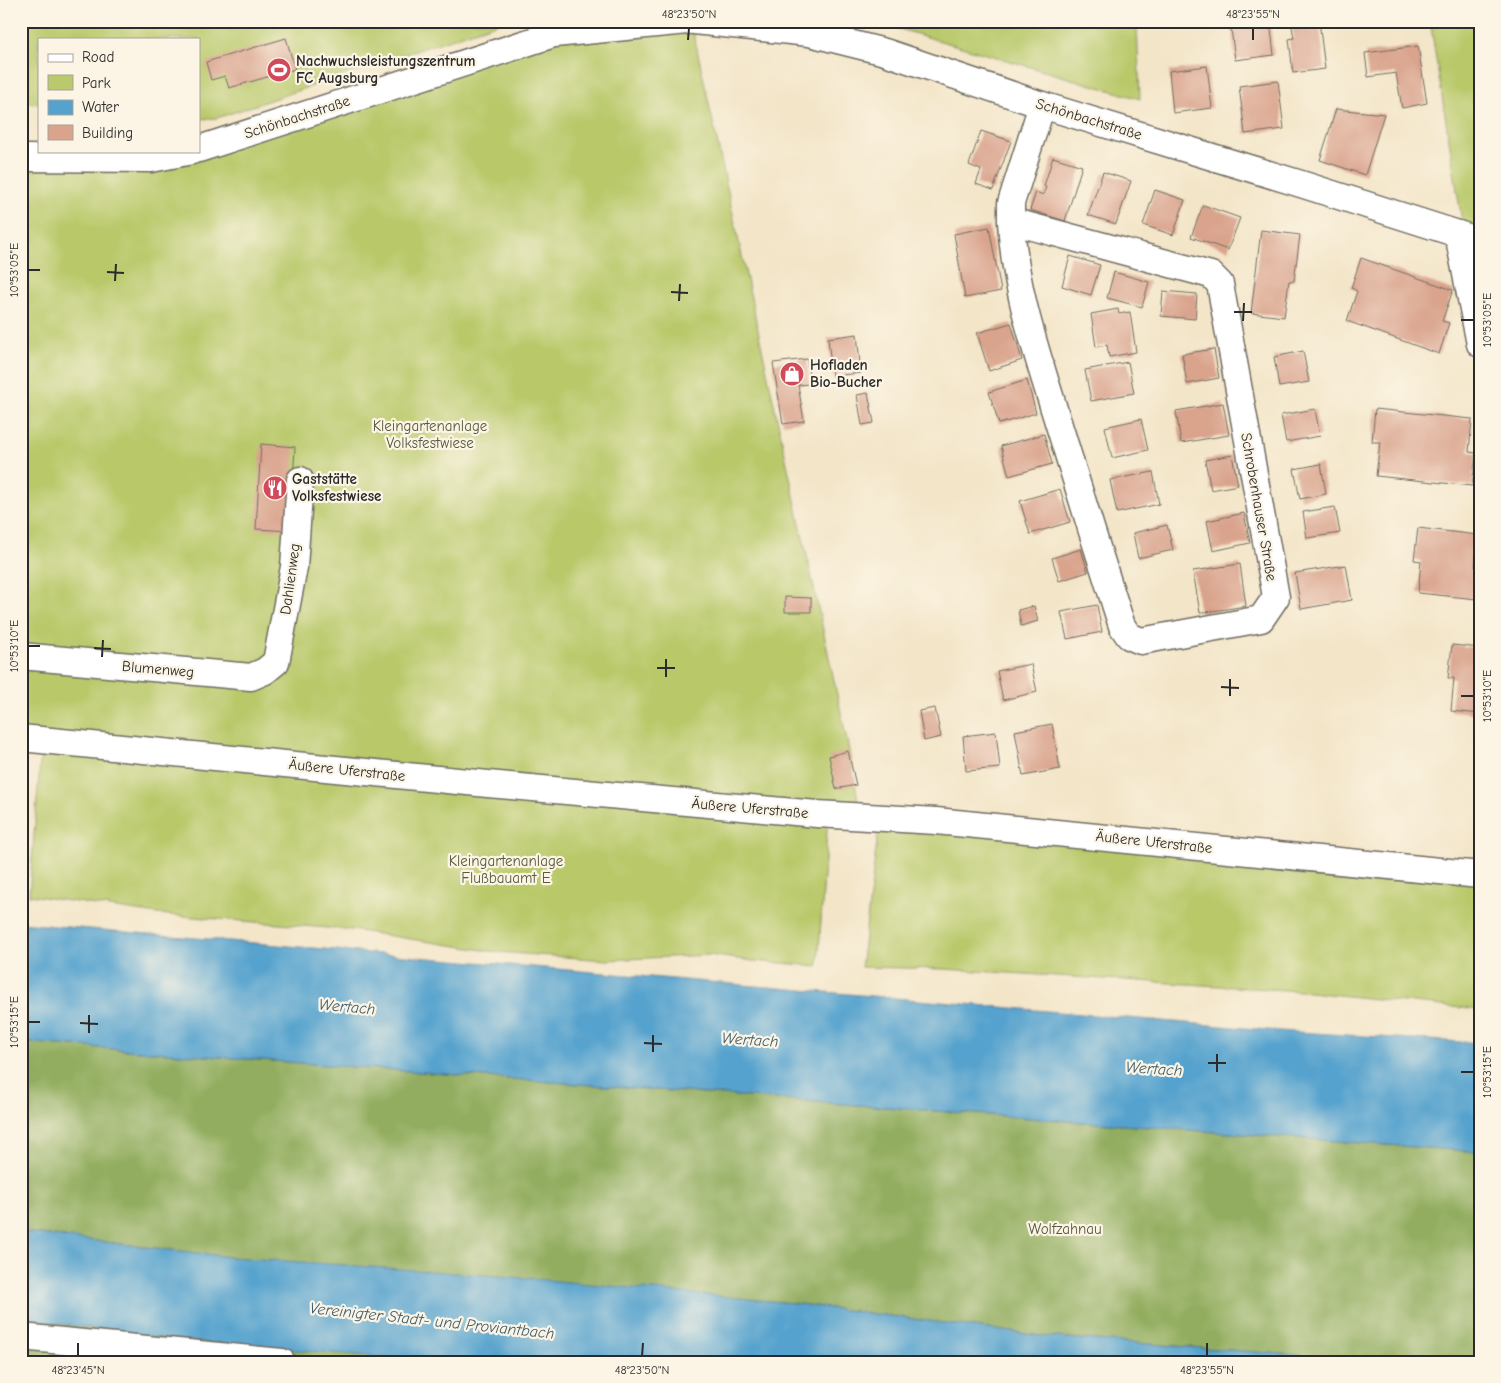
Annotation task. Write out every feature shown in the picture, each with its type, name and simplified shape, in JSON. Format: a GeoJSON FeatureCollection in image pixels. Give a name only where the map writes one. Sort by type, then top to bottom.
{"type":"FeatureCollection","features":[{"type":"Feature","properties":{"kind":"street","name":"Schönbachstraße"},"geometry":{"type":"LineString","coordinates":[[200,149],[554,34],[687,21]]}},
{"type":"Feature","properties":{"kind":"street","name":"Schönbachstraße"},"geometry":{"type":"LineString","coordinates":[[694,21],[809,33],[885,52],[1042,106],[1469,237]]}},
{"type":"Feature","properties":{"kind":"street","name":"Schrobenhauser Straße"},"geometry":{"type":"LineString","coordinates":[[1011,221],[1211,275],[1220,284],[1276,597],[1261,619],[1141,641],[1129,636],[1122,626],[1033,341],[1012,250],[1011,221],[1011,203],[1042,106]]}},
{"type":"Feature","properties":{"kind":"street"},"geometry":{"type":"LineString","coordinates":[[21,158],[150,158],[186,152]]}},
{"type":"Feature","properties":{"kind":"street"},"geometry":{"type":"LineString","coordinates":[[1469,237],[1480,344]]}},
{"type":"Feature","properties":{"kind":"street","name":"Dahlienweg"},"geometry":{"type":"LineString","coordinates":[[265,671],[276,662],[292,576],[300,480]]}},
{"type":"Feature","properties":{"kind":"street","name":"Blumenweg"},"geometry":{"type":"LineString","coordinates":[[21,656],[251,677],[265,671]]}},
{"type":"Feature","properties":{"kind":"street","name":"Äußere Uferstraße"},"geometry":{"type":"LineString","coordinates":[[21,738],[488,784],[808,813],[945,822],[1480,876]]}},
{"type":"Feature","properties":{"kind":"street"},"geometry":{"type":"LineString","coordinates":[[21,1337],[282,1362]]}},
{"type":"Feature","properties":{"kind":"green space","name":"Nachwuchsleistungszentrum FC Augsburg"},"geometry":{"type":"Polygon","coordinates":[[[21,21],[504,21],[217,118],[200,119],[200,38],[38,38],[38,104],[21,102],[21,21]]]}},
{"type":"Feature","properties":{"kind":"green space","name":"Kleingartenanlage Volksfestwiese"},"geometry":{"type":"Polygon","coordinates":[[[691,21],[848,745],[861,817],[828,815],[818,966],[752,961],[709,955],[607,960],[496,952],[352,930],[157,914],[29,895],[42,740],[21,738],[21,158],[151,159],[174,152],[200,152],[200,144],[554,34],[691,21]]]}},
{"type":"Feature","properties":{"kind":"green space"},"geometry":{"type":"Polygon","coordinates":[[[872,21],[1155,21],[1137,24],[1140,99],[872,21]]]}},
{"type":"Feature","properties":{"kind":"green space"},"geometry":{"type":"Polygon","coordinates":[[[1430,21],[1480,21],[1480,235],[1463,228],[1430,21]]]}},
{"type":"Feature","properties":{"kind":"green space"},"geometry":{"type":"Polygon","coordinates":[[[880,818],[1480,875],[1480,1010],[1300,991],[943,969],[861,967],[880,818]]]}},
{"type":"Feature","properties":{"kind":"green space","name":"Wolfzahnau"},"geometry":{"type":"Polygon","coordinates":[[[21,1042],[1480,1152],[1480,1362],[1390,1362],[1042,1336],[792,1303],[230,1257],[21,1232],[21,1042]]]}},
{"type":"Feature","properties":{"kind":"green space"},"geometry":{"type":"Polygon","coordinates":[[[21,1321],[54,1323],[440,1362],[21,1362],[21,1321]]]}},
{"type":"Feature","properties":{"kind":"water","name":"Wertach"},"geometry":{"type":"Polygon","coordinates":[[[21,923],[1280,1031],[1480,1043],[1480,1152],[21,1042],[21,923]]]}},
{"type":"Feature","properties":{"kind":"water","name":"Vereinigter Stadt- und Proviantbach"},"geometry":{"type":"Polygon","coordinates":[[[21,1232],[230,1257],[526,1278],[792,1303],[1042,1336],[1390,1362],[441,1362],[175,1340],[54,1323],[21,1321],[21,1232]]]}},
{"type":"Feature","properties":{"kind":"building"},"geometry":{"type":"Polygon","coordinates":[[[1230,21],[1270,21],[1274,55],[1235,60],[1230,21]]]}},
{"type":"Feature","properties":{"kind":"building"},"geometry":{"type":"Polygon","coordinates":[[[1291,21],[1319,21],[1325,69],[1293,73],[1289,39],[1294,38],[1291,21]]]}},
{"type":"Feature","properties":{"kind":"building"},"geometry":{"type":"Polygon","coordinates":[[[286,38],[295,69],[229,88],[225,76],[211,80],[206,62],[286,38]]]}},
{"type":"Feature","properties":{"kind":"building"},"geometry":{"type":"Polygon","coordinates":[[[1418,46],[1427,103],[1402,108],[1396,73],[1368,77],[1365,53],[1418,46]]]}},
{"type":"Feature","properties":{"kind":"building"},"geometry":{"type":"Polygon","coordinates":[[[1207,66],[1212,108],[1173,113],[1169,71],[1207,66]]]}},
{"type":"Feature","properties":{"kind":"building"},"geometry":{"type":"Polygon","coordinates":[[[1278,81],[1284,129],[1245,134],[1239,86],[1278,81]]]}},
{"type":"Feature","properties":{"kind":"building"},"geometry":{"type":"Polygon","coordinates":[[[1336,109],[1384,114],[1365,175],[1320,160],[1336,109]]]}},
{"type":"Feature","properties":{"kind":"building"},"geometry":{"type":"Polygon","coordinates":[[[981,131],[1011,141],[993,190],[976,184],[981,170],[969,165],[981,131]]]}},
{"type":"Feature","properties":{"kind":"building"},"geometry":{"type":"Polygon","coordinates":[[[1053,157],[1082,166],[1065,221],[1030,210],[1036,192],[1043,195],[1053,157]]]}},
{"type":"Feature","properties":{"kind":"building"},"geometry":{"type":"Polygon","coordinates":[[[1103,172],[1131,181],[1116,224],[1088,215],[1103,172]]]}},
{"type":"Feature","properties":{"kind":"building"},"geometry":{"type":"Polygon","coordinates":[[[1155,190],[1185,200],[1173,235],[1143,225],[1155,190]]]}},
{"type":"Feature","properties":{"kind":"building"},"geometry":{"type":"Polygon","coordinates":[[[1203,205],[1240,218],[1228,250],[1191,237],[1203,205]]]}},
{"type":"Feature","properties":{"kind":"building"},"geometry":{"type":"Polygon","coordinates":[[[989,227],[1001,291],[965,298],[954,234],[989,227]]]}},
{"type":"Feature","properties":{"kind":"building"},"geometry":{"type":"Polygon","coordinates":[[[1261,230],[1300,235],[1294,281],[1289,281],[1284,317],[1251,313],[1261,230]]]}},
{"type":"Feature","properties":{"kind":"building"},"geometry":{"type":"Polygon","coordinates":[[[1070,256],[1100,265],[1091,295],[1062,286],[1070,256]]]}},
{"type":"Feature","properties":{"kind":"building"},"geometry":{"type":"Polygon","coordinates":[[[1361,258],[1453,290],[1442,321],[1449,323],[1439,354],[1347,321],[1357,291],[1351,288],[1361,258]]]}},
{"type":"Feature","properties":{"kind":"building"},"geometry":{"type":"Polygon","coordinates":[[[1114,272],[1149,282],[1142,307],[1107,298],[1114,272]]]}},
{"type":"Feature","properties":{"kind":"building"},"geometry":{"type":"Polygon","coordinates":[[[1163,291],[1197,294],[1195,319],[1161,316],[1163,291]]]}},
{"type":"Feature","properties":{"kind":"building"},"geometry":{"type":"Polygon","coordinates":[[[1118,309],[1119,314],[1130,312],[1136,352],[1109,357],[1107,345],[1096,347],[1091,314],[1118,309]]]}},
{"type":"Feature","properties":{"kind":"building"},"geometry":{"type":"Polygon","coordinates":[[[1011,323],[1022,360],[989,371],[977,333],[1011,323]]]}},
{"type":"Feature","properties":{"kind":"building"},"geometry":{"type":"Polygon","coordinates":[[[857,334],[861,373],[832,376],[828,338],[857,334]]]}},
{"type":"Feature","properties":{"kind":"building"},"geometry":{"type":"Polygon","coordinates":[[[1214,349],[1219,378],[1187,384],[1182,354],[1214,349]]]}},
{"type":"Feature","properties":{"kind":"building"},"geometry":{"type":"Polygon","coordinates":[[[1303,351],[1309,382],[1279,387],[1274,357],[1303,351]]]}},
{"type":"Feature","properties":{"kind":"building"},"geometry":{"type":"Polygon","coordinates":[[[807,359],[810,384],[798,385],[804,421],[783,424],[773,363],[807,359]]]}},
{"type":"Feature","properties":{"kind":"building"},"geometry":{"type":"Polygon","coordinates":[[[1128,362],[1134,393],[1091,401],[1085,370],[1128,362]]]}},
{"type":"Feature","properties":{"kind":"building"},"geometry":{"type":"Polygon","coordinates":[[[1027,380],[1036,413],[999,424],[989,392],[1027,380]]]}},
{"type":"Feature","properties":{"kind":"building"},"geometry":{"type":"Polygon","coordinates":[[[868,393],[874,423],[862,425],[857,395],[868,393]]]}},
{"type":"Feature","properties":{"kind":"building"},"geometry":{"type":"Polygon","coordinates":[[[1223,403],[1229,435],[1181,443],[1176,411],[1223,403]]]}},
{"type":"Feature","properties":{"kind":"building"},"geometry":{"type":"Polygon","coordinates":[[[1315,409],[1320,436],[1286,442],[1281,415],[1315,409]]]}},
{"type":"Feature","properties":{"kind":"building"},"geometry":{"type":"Polygon","coordinates":[[[1375,409],[1472,419],[1469,452],[1476,453],[1472,486],[1376,476],[1380,442],[1372,442],[1375,409]]]}},
{"type":"Feature","properties":{"kind":"building"},"geometry":{"type":"Polygon","coordinates":[[[1141,419],[1148,450],[1112,458],[1105,427],[1141,419]]]}},
{"type":"Feature","properties":{"kind":"building"},"geometry":{"type":"Polygon","coordinates":[[[1044,434],[1052,464],[1009,476],[1001,446],[1044,434]]]}},
{"type":"Feature","properties":{"kind":"building","name":"Gaststätte Volksfestwiese"},"geometry":{"type":"Polygon","coordinates":[[[261,444],[295,447],[290,531],[256,529],[261,444]]]}},
{"type":"Feature","properties":{"kind":"building"},"geometry":{"type":"Polygon","coordinates":[[[1232,455],[1238,485],[1211,490],[1205,460],[1232,455]]]}},
{"type":"Feature","properties":{"kind":"building"},"geometry":{"type":"Polygon","coordinates":[[[1321,464],[1326,494],[1300,499],[1294,469],[1321,464]]]}},
{"type":"Feature","properties":{"kind":"building"},"geometry":{"type":"Polygon","coordinates":[[[1153,472],[1159,504],[1117,513],[1110,480],[1153,472]]]}},
{"type":"Feature","properties":{"kind":"building"},"geometry":{"type":"Polygon","coordinates":[[[1060,489],[1070,522],[1030,534],[1020,501],[1060,489]]]}},
{"type":"Feature","properties":{"kind":"building"},"geometry":{"type":"Polygon","coordinates":[[[1335,507],[1340,533],[1307,538],[1303,512],[1335,507]]]}},
{"type":"Feature","properties":{"kind":"building"},"geometry":{"type":"Polygon","coordinates":[[[1244,513],[1250,543],[1213,551],[1207,521],[1244,513]]]}},
{"type":"Feature","properties":{"kind":"building"},"geometry":{"type":"Polygon","coordinates":[[[1167,525],[1173,550],[1138,558],[1133,533],[1167,525]]]}},
{"type":"Feature","properties":{"kind":"building"},"geometry":{"type":"Polygon","coordinates":[[[1418,528],[1478,535],[1475,567],[1480,567],[1477,599],[1418,593],[1421,561],[1414,560],[1418,528]]]}},
{"type":"Feature","properties":{"kind":"building"},"geometry":{"type":"Polygon","coordinates":[[[1081,549],[1088,572],[1059,581],[1052,558],[1081,549]]]}},
{"type":"Feature","properties":{"kind":"building"},"geometry":{"type":"Polygon","coordinates":[[[1240,564],[1246,606],[1200,613],[1193,571],[1240,564]]]}},
{"type":"Feature","properties":{"kind":"building"},"geometry":{"type":"Polygon","coordinates":[[[1346,565],[1352,600],[1301,609],[1295,573],[1346,565]]]}},
{"type":"Feature","properties":{"kind":"building"},"geometry":{"type":"Polygon","coordinates":[[[785,597],[811,598],[811,612],[785,612],[785,597]]]}},
{"type":"Feature","properties":{"kind":"building"},"geometry":{"type":"Polygon","coordinates":[[[1097,605],[1102,632],[1067,639],[1061,612],[1097,605]]]}},
{"type":"Feature","properties":{"kind":"building"},"geometry":{"type":"Polygon","coordinates":[[[1034,606],[1038,621],[1021,626],[1018,610],[1034,606]]]}},
{"type":"Feature","properties":{"kind":"building"},"geometry":{"type":"Polygon","coordinates":[[[1452,645],[1480,648],[1480,714],[1451,711],[1454,678],[1448,678],[1452,645]]]}},
{"type":"Feature","properties":{"kind":"building"},"geometry":{"type":"Polygon","coordinates":[[[1031,664],[1037,692],[1003,700],[997,671],[1031,664]]]}},
{"type":"Feature","properties":{"kind":"building"},"geometry":{"type":"Polygon","coordinates":[[[935,708],[941,737],[924,741],[919,711],[935,708]]]}},
{"type":"Feature","properties":{"kind":"building"},"geometry":{"type":"Polygon","coordinates":[[[1052,724],[1060,769],[1023,776],[1015,731],[1052,724]]]}},
{"type":"Feature","properties":{"kind":"building"},"geometry":{"type":"Polygon","coordinates":[[[996,732],[1000,768],[966,771],[963,736],[996,732]]]}},
{"type":"Feature","properties":{"kind":"building"},"geometry":{"type":"Polygon","coordinates":[[[848,751],[856,785],[836,789],[829,756],[848,751]]]}},
{"type":"Feature","properties":{"kind":"place","name":"Nachwuchsleistungszentrum FC Augsburg"},"geometry":{"type":"Point","coordinates":[279,70]}},
{"type":"Feature","properties":{"kind":"place","name":"Hofladen Bio-Bucher"},"geometry":{"type":"Point","coordinates":[792,374]}},
{"type":"Feature","properties":{"kind":"place","name":"Gaststätte Volksfestwiese"},"geometry":{"type":"Point","coordinates":[275,488]}},
{"type":"Feature","properties":{"kind":"park label","name":"Kleingartenanlage Flußbauamt E"},"geometry":{"type":"Point","coordinates":[506,870]}}]}
